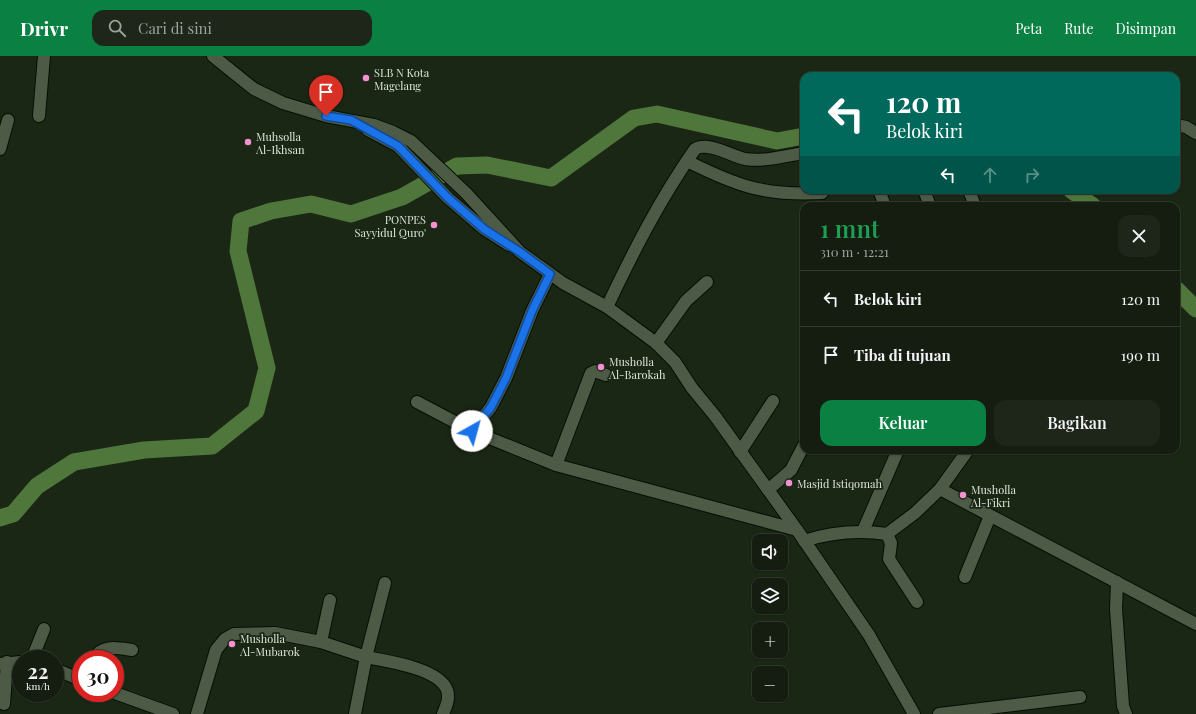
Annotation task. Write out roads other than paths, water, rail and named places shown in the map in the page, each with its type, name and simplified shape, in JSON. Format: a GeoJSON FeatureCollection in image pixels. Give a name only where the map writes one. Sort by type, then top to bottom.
{"type":"FeatureCollection","features":[{"type":"Feature","properties":{"kind":"street"},"geometry":{"type":"LineString","coordinates":[[39,116],[44,56]]}},
{"type":"Feature","properties":{"kind":"street"},"geometry":{"type":"LineString","coordinates":[[213,56],[254,89],[283,103],[326,116],[351,120],[393,132],[411,141],[466,193],[520,252]]}},
{"type":"Feature","properties":{"kind":"street"},"geometry":{"type":"LineString","coordinates":[[0,149],[8,120]]}},
{"type":"Feature","properties":{"kind":"street"},"geometry":{"type":"LineString","coordinates":[[351,120],[398,146],[448,198],[484,229],[520,252],[550,274],[591,300],[606,307],[656,343],[675,362],[797,530],[870,635],[914,714]]}},
{"type":"Feature","properties":{"kind":"street"},"geometry":{"type":"LineString","coordinates":[[1180,126],[1196,132]]}},
{"type":"Feature","properties":{"kind":"street"},"geometry":{"type":"LineString","coordinates":[[606,307],[660,201],[695,149],[704,146],[746,159],[766,160],[800,154]]}},
{"type":"Feature","properties":{"kind":"street"},"geometry":{"type":"LineString","coordinates":[[687,161],[720,178],[760,191],[800,194]]}},
{"type":"Feature","properties":{"kind":"street"},"geometry":{"type":"LineString","coordinates":[[472,431],[491,407],[506,378],[532,311],[550,274]]}},
{"type":"Feature","properties":{"kind":"street"},"geometry":{"type":"LineString","coordinates":[[656,343],[686,301],[707,282]]}},
{"type":"Feature","properties":{"kind":"street"},"geometry":{"type":"LineString","coordinates":[[556,465],[591,373],[596,372],[606,375]]}},
{"type":"Feature","properties":{"kind":"street"},"geometry":{"type":"LineString","coordinates":[[740,452],[773,401]]}},
{"type":"Feature","properties":{"kind":"street"},"geometry":{"type":"LineString","coordinates":[[418,402],[472,431],[556,465],[797,530]]}},
{"type":"Feature","properties":{"kind":"street"},"geometry":{"type":"LineString","coordinates":[[768,490],[791,470],[800,453]]}},
{"type":"Feature","properties":{"kind":"street"},"geometry":{"type":"LineString","coordinates":[[863,531],[896,454]]}},
{"type":"Feature","properties":{"kind":"street"},"geometry":{"type":"LineString","coordinates":[[804,541],[830,534],[863,531],[887,534],[915,513],[940,489],[965,454]]}},
{"type":"Feature","properties":{"kind":"street"},"geometry":{"type":"LineString","coordinates":[[940,489],[1196,624]]}},
{"type":"Feature","properties":{"kind":"street"},"geometry":{"type":"LineString","coordinates":[[965,577],[990,516]]}},
{"type":"Feature","properties":{"kind":"street"},"geometry":{"type":"LineString","coordinates":[[887,534],[891,543],[889,558],[917,602]]}},
{"type":"Feature","properties":{"kind":"street"},"geometry":{"type":"LineString","coordinates":[[1117,582],[1116,609],[1123,706],[1126,714]]}},
{"type":"Feature","properties":{"kind":"street"},"geometry":{"type":"LineString","coordinates":[[355,714],[366,657],[385,583]]}},
{"type":"Feature","properties":{"kind":"street"},"geometry":{"type":"LineString","coordinates":[[320,642],[330,600]]}},
{"type":"Feature","properties":{"kind":"street"},"geometry":{"type":"LineString","coordinates":[[36,650],[44,629]]}},
{"type":"Feature","properties":{"kind":"street"},"geometry":{"type":"LineString","coordinates":[[197,714],[216,650],[225,639],[234,634],[275,633],[320,642],[366,657],[420,670],[444,685],[447,690],[448,702],[442,714]]}},
{"type":"Feature","properties":{"kind":"street"},"geometry":{"type":"LineString","coordinates":[[102,650],[106,648],[132,650]]}},
{"type":"Feature","properties":{"kind":"street"},"geometry":{"type":"LineString","coordinates":[[3,663],[4,704]]}},
{"type":"Feature","properties":{"kind":"street"},"geometry":{"type":"LineString","coordinates":[[124,696],[173,714]]}},
{"type":"Feature","properties":{"kind":"street"},"geometry":{"type":"LineString","coordinates":[[939,714],[1080,697]]}},
{"type":"Feature","properties":{"kind":"waterway"},"geometry":{"type":"LineString","coordinates":[[0,518],[13,514],[37,486],[74,462],[144,450],[212,446],[256,411],[267,368],[238,251],[241,221],[271,211],[311,204],[351,214],[402,197],[457,166],[487,165],[551,178],[634,118],[657,114],[777,141],[800,137]]}},
{"type":"Feature","properties":{"kind":"waterway"},"geometry":{"type":"LineString","coordinates":[[1076,194],[1088,202]]}},
{"type":"Feature","properties":{"kind":"waterway"},"geometry":{"type":"LineString","coordinates":[[1180,293],[1196,309]]}},
{"type":"Feature","properties":{"kind":"place","name":"SLB N Kota Magelang"},"geometry":{"type":"Point","coordinates":[366,78]}},
{"type":"Feature","properties":{"kind":"place","name":"Muhsolla Al-Ikhsan"},"geometry":{"type":"Point","coordinates":[248,142]}},
{"type":"Feature","properties":{"kind":"place","name":"PONPES Sayyidul Quro'"},"geometry":{"type":"Point","coordinates":[434,225]}},
{"type":"Feature","properties":{"kind":"place","name":"Musholla Al-Barokah"},"geometry":{"type":"Point","coordinates":[601,367]}},
{"type":"Feature","properties":{"kind":"place","name":"Masjid Istiqomah"},"geometry":{"type":"Point","coordinates":[789,483]}},
{"type":"Feature","properties":{"kind":"place","name":"Musholla Al-Fikri"},"geometry":{"type":"Point","coordinates":[963,495]}},
{"type":"Feature","properties":{"kind":"place","name":"Musholla Al-Mubarok"},"geometry":{"type":"Point","coordinates":[232,644]}}]}
